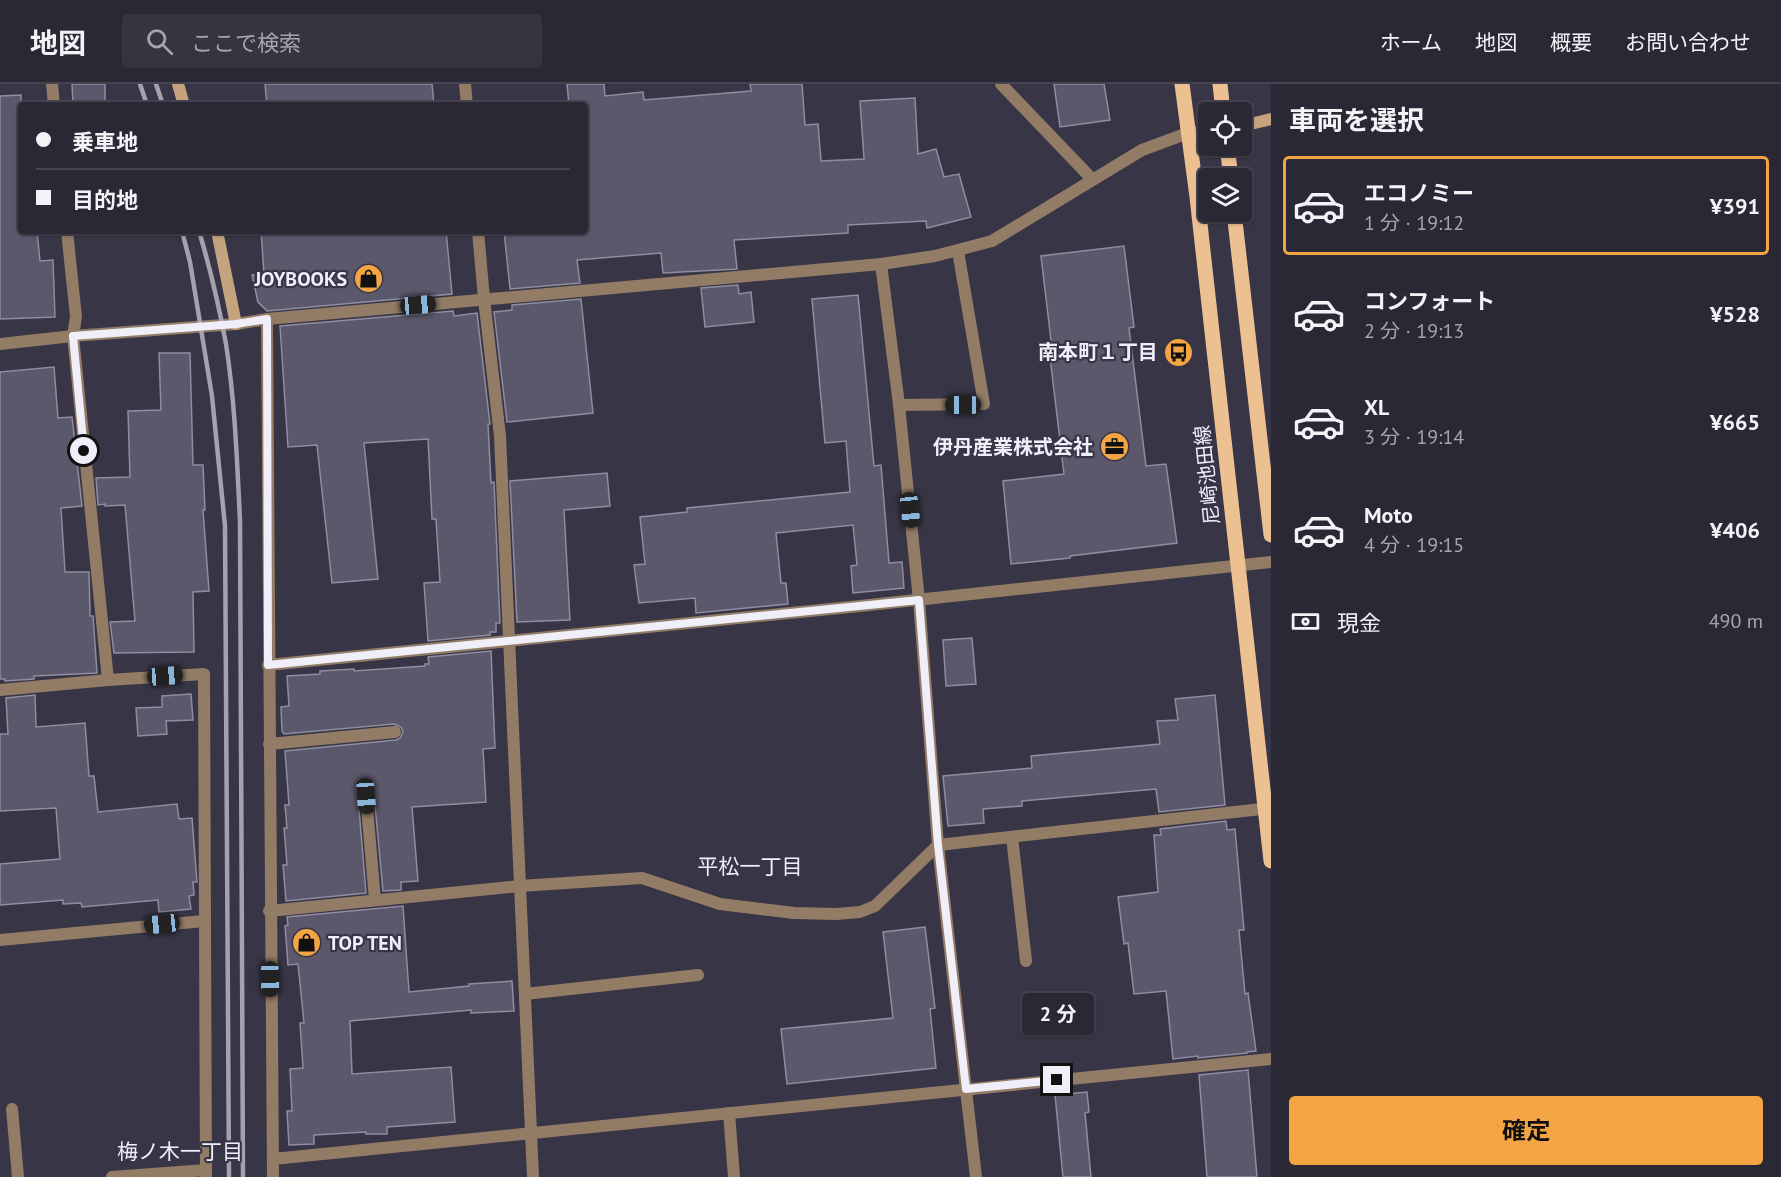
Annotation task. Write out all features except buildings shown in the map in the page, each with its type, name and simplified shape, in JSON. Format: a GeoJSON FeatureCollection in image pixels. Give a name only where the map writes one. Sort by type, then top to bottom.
{"type":"FeatureCollection","features":[{"type":"Feature","properties":{"kind":"main road","name":"尼崎池田線"},"geometry":{"type":"LineString","coordinates":[[1182,84],[1268,809],[1271,861]]}},
{"type":"Feature","properties":{"kind":"main road"},"geometry":{"type":"LineString","coordinates":[[1220,84],[1222,102]]}},
{"type":"Feature","properties":{"kind":"main road"},"geometry":{"type":"LineString","coordinates":[[1235,222],[1271,536]]}},
{"type":"Feature","properties":{"kind":"street"},"geometry":{"type":"LineString","coordinates":[[52,84],[54,102]]}},
{"type":"Feature","properties":{"kind":"street"},"geometry":{"type":"LineString","coordinates":[[178,84],[183,102]]}},
{"type":"Feature","properties":{"kind":"street"},"geometry":{"type":"LineString","coordinates":[[465,84],[467,102]]}},
{"type":"Feature","properties":{"kind":"street"},"geometry":{"type":"LineString","coordinates":[[1001,84],[1092,179]]}},
{"type":"Feature","properties":{"kind":"street"},"geometry":{"type":"LineString","coordinates":[[1252,124],[1271,119]]}},
{"type":"Feature","properties":{"kind":"street"},"geometry":{"type":"LineString","coordinates":[[0,344],[881,264],[935,256],[992,241],[1142,150],[1188,133],[1198,132]]}},
{"type":"Feature","properties":{"kind":"street"},"geometry":{"type":"LineString","coordinates":[[67,234],[76,317],[73,336],[108,680]]}},
{"type":"Feature","properties":{"kind":"street"},"geometry":{"type":"LineString","coordinates":[[218,234],[236,324]]}},
{"type":"Feature","properties":{"kind":"street"},"geometry":{"type":"LineString","coordinates":[[478,234],[500,436],[534,1177]]}},
{"type":"Feature","properties":{"kind":"street"},"geometry":{"type":"LineString","coordinates":[[899,405],[984,404],[958,251]]}},
{"type":"Feature","properties":{"kind":"street"},"geometry":{"type":"LineString","coordinates":[[881,264],[899,405],[919,600],[938,845],[976,1177]]}},
{"type":"Feature","properties":{"kind":"street"},"geometry":{"type":"LineString","coordinates":[[267,319],[269,911],[273,1177]]}},
{"type":"Feature","properties":{"kind":"street"},"geometry":{"type":"LineString","coordinates":[[268,665],[919,600],[1271,561]]}},
{"type":"Feature","properties":{"kind":"street"},"geometry":{"type":"LineString","coordinates":[[0,690],[204,674],[206,1174],[112,1177]]}},
{"type":"Feature","properties":{"kind":"street"},"geometry":{"type":"LineString","coordinates":[[269,744],[395,732]]}},
{"type":"Feature","properties":{"kind":"street"},"geometry":{"type":"LineString","coordinates":[[366,796],[375,900]]}},
{"type":"Feature","properties":{"kind":"street"},"geometry":{"type":"LineString","coordinates":[[269,911],[520,886],[642,878],[720,904],[794,913],[860,912],[875,906],[938,845],[1268,809]]}},
{"type":"Feature","properties":{"kind":"street"},"geometry":{"type":"LineString","coordinates":[[1012,837],[1026,961]]}},
{"type":"Feature","properties":{"kind":"street"},"geometry":{"type":"LineString","coordinates":[[0,940],[204,921]]}},
{"type":"Feature","properties":{"kind":"street"},"geometry":{"type":"LineString","coordinates":[[525,994],[698,975]]}},
{"type":"Feature","properties":{"kind":"street"},"geometry":{"type":"LineString","coordinates":[[273,1159],[1271,1059]]}},
{"type":"Feature","properties":{"kind":"street"},"geometry":{"type":"LineString","coordinates":[[12,1109],[18,1177]]}},
{"type":"Feature","properties":{"kind":"street"},"geometry":{"type":"LineString","coordinates":[[729,1113],[734,1177]]}},
{"type":"Feature","properties":{"kind":"railway"},"geometry":{"type":"LineString","coordinates":[[140,84],[146,102]]}},
{"type":"Feature","properties":{"kind":"railway"},"geometry":{"type":"LineString","coordinates":[[156,84],[162,102]]}},
{"type":"Feature","properties":{"kind":"railway"},"geometry":{"type":"LineString","coordinates":[[183,234],[190,262],[212,396],[225,526],[229,1177]]}},
{"type":"Feature","properties":{"kind":"railway"},"geometry":{"type":"LineString","coordinates":[[200,234],[226,344],[237,454],[240,520],[243,1177]]}},
{"type":"Feature","properties":{"kind":"place","name":"JOYBOOKS"},"geometry":{"type":"Point","coordinates":[368,279]}},
{"type":"Feature","properties":{"kind":"place","name":"南本町１丁目"},"geometry":{"type":"Point","coordinates":[1179,352]}},
{"type":"Feature","properties":{"kind":"place","name":"伊丹産業株式会社"},"geometry":{"type":"Point","coordinates":[1114,447]}},
{"type":"Feature","properties":{"kind":"place","name":"TOP TEN"},"geometry":{"type":"Point","coordinates":[307,943]}},
{"type":"Feature","properties":{"kind":"district","name":"平松一丁目"},"geometry":{"type":"Point","coordinates":[750,867]}},
{"type":"Feature","properties":{"kind":"district","name":"梅ノ木一丁目"},"geometry":{"type":"Point","coordinates":[180,1152]}},
{"type":"Feature","properties":{"kind":"route"},"geometry":{"type":"LineString","coordinates":[[84,451],[73,336],[236,324],[267,319],[268,665],[919,600],[938,845],[966,1089],[1057,1080]]}}]}
